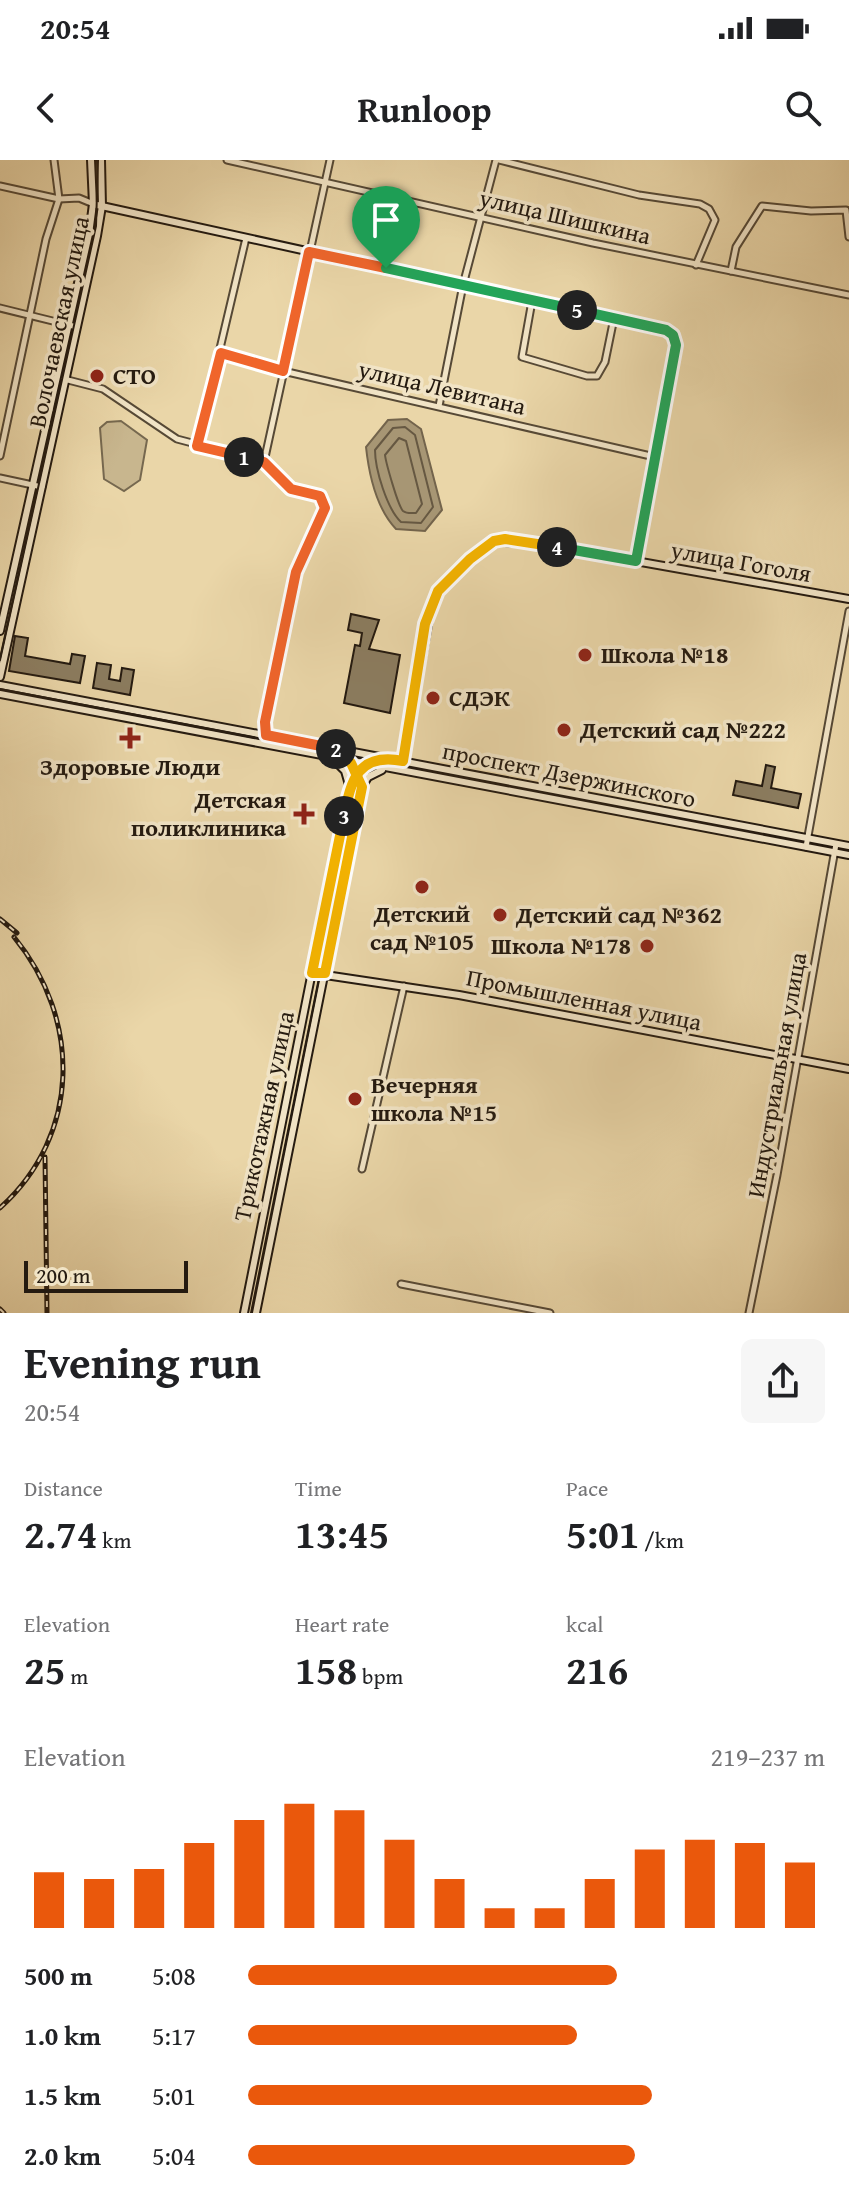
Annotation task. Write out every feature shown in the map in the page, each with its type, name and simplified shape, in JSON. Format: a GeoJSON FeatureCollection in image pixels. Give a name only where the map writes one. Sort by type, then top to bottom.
{"type":"FeatureCollection","features":[{"type":"Feature","properties":{"kind":"main road","name":"Волочаевская улица"},"geometry":{"type":"LineString","coordinates":[[0,631],[97,205],[91,160]]}},
{"type":"Feature","properties":{"kind":"main road","name":"Волочаевская улица"},"geometry":{"type":"LineString","coordinates":[[0,677],[77,327],[97,205],[101,160]]}},
{"type":"Feature","properties":{"kind":"main road"},"geometry":{"type":"LineString","coordinates":[[97,205],[666,330],[673,335],[676,345],[636,561]]}},
{"type":"Feature","properties":{"kind":"main road","name":"улица Гоголя"},"geometry":{"type":"LineString","coordinates":[[403,761],[432,603],[470,559],[494,541],[505,539],[849,599]]}},
{"type":"Feature","properties":{"kind":"main road","name":"проспект Дзержинского"},"geometry":{"type":"LineString","coordinates":[[0,685],[849,846]]}},
{"type":"Feature","properties":{"kind":"main road","name":"проспект Дзержинского"},"geometry":{"type":"LineString","coordinates":[[0,694],[849,855]]}},
{"type":"Feature","properties":{"kind":"main road"},"geometry":{"type":"LineString","coordinates":[[332,747],[351,763],[362,787],[377,771],[388,769]]}},
{"type":"Feature","properties":{"kind":"main road"},"geometry":{"type":"LineString","coordinates":[[349,786],[367,765],[388,758]]}},
{"type":"Feature","properties":{"kind":"main road"},"geometry":{"type":"LineString","coordinates":[[332,759],[345,771],[349,786]]}},
{"type":"Feature","properties":{"kind":"main road","name":"Трикотажная улица"},"geometry":{"type":"LineString","coordinates":[[244,1313],[349,786]]}},
{"type":"Feature","properties":{"kind":"main road","name":"Трикотажная улица"},"geometry":{"type":"LineString","coordinates":[[256,1313],[362,787]]}},
{"type":"Feature","properties":{"kind":"main road","name":"Промышленная улица"},"geometry":{"type":"LineString","coordinates":[[312,973],[404,985],[849,1069]]}},
{"type":"Feature","properties":{"kind":"street"},"geometry":{"type":"LineString","coordinates":[[0,456],[46,239],[59,199],[54,160]]}},
{"type":"Feature","properties":{"kind":"street","name":"улица Шишкина"},"geometry":{"type":"LineString","coordinates":[[227,160],[325,179],[696,265],[849,295]]}},
{"type":"Feature","properties":{"kind":"street"},"geometry":{"type":"LineString","coordinates":[[264,462],[330,160]]}},
{"type":"Feature","properties":{"kind":"street"},"geometry":{"type":"LineString","coordinates":[[439,406],[463,285],[498,160],[639,195],[700,204],[709,209],[715,220],[696,265]]}},
{"type":"Feature","properties":{"kind":"street"},"geometry":{"type":"LineString","coordinates":[[0,186],[59,199],[79,198],[97,205]]}},
{"type":"Feature","properties":{"kind":"street"},"geometry":{"type":"LineString","coordinates":[[731,271],[736,247],[762,206],[811,211],[846,210],[849,237]]}},
{"type":"Feature","properties":{"kind":"street"},"geometry":{"type":"LineString","coordinates":[[197,446],[246,238]]}},
{"type":"Feature","properties":{"kind":"street"},"geometry":{"type":"LineString","coordinates":[[532,301],[522,357],[587,376],[597,376],[603,369],[614,318]]}},
{"type":"Feature","properties":{"kind":"street"},"geometry":{"type":"LineString","coordinates":[[0,308],[77,327]]}},
{"type":"Feature","properties":{"kind":"street","name":"улица Левитана"},"geometry":{"type":"LineString","coordinates":[[221,353],[283,371],[655,457]]}},
{"type":"Feature","properties":{"kind":"street"},"geometry":{"type":"LineString","coordinates":[[56,377],[103,389],[163,431],[197,446],[264,462],[291,489],[320,496],[325,508],[296,572],[265,722],[266,735]]}},
{"type":"Feature","properties":{"kind":"street"},"geometry":{"type":"LineString","coordinates":[[0,478],[42,487]]}},
{"type":"Feature","properties":{"kind":"street"},"geometry":{"type":"LineString","coordinates":[[806,847],[849,611]]}},
{"type":"Feature","properties":{"kind":"street","name":"Индустриальная улица"},"geometry":{"type":"LineString","coordinates":[[749,1313],[836,844]]}},
{"type":"Feature","properties":{"kind":"street"},"geometry":{"type":"LineString","coordinates":[[362,1169],[404,985]]}},
{"type":"Feature","properties":{"kind":"street"},"geometry":{"type":"LineString","coordinates":[[401,1284],[550,1313]]}},
{"type":"Feature","properties":{"kind":"shaded area"},"geometry":{"type":"Polygon","coordinates":[[[121,421],[147,440],[140,480],[124,491],[104,479],[100,428],[107,422],[121,421]]]}},
{"type":"Feature","properties":{"kind":"water"},"geometry":{"type":"Polygon","coordinates":[[[407,419],[421,429],[442,510],[425,531],[396,529],[389,521],[375,491],[367,458],[366,447],[388,420],[407,419]]]}},
{"type":"Feature","properties":{"kind":"building"},"geometry":{"type":"Polygon","coordinates":[[[351,614],[379,620],[369,649],[400,655],[390,713],[344,703],[355,645],[360,646],[362,633],[348,630],[351,614]]]}},
{"type":"Feature","properties":{"kind":"building"},"geometry":{"type":"Polygon","coordinates":[[[15,636],[28,638],[25,656],[70,664],[72,654],[85,656],[80,683],[9,671],[15,636]]]}},
{"type":"Feature","properties":{"kind":"building"},"geometry":{"type":"Polygon","coordinates":[[[97,663],[111,665],[109,679],[120,681],[122,668],[134,670],[130,695],[93,688],[97,663]]]}},
{"type":"Feature","properties":{"kind":"building"},"geometry":{"type":"Polygon","coordinates":[[[766,765],[775,767],[771,788],[801,794],[798,808],[733,795],[736,781],[762,786],[766,765]]]}},
{"type":"Feature","properties":{"kind":"tram line"},"geometry":{"type":"LineString","coordinates":[[0,660],[96,226],[98,160]]}},
{"type":"Feature","properties":{"kind":"tram line"},"geometry":{"type":"LineString","coordinates":[[0,689],[330,752],[342,758],[353,772],[357,791],[251,1313]]}},
{"type":"Feature","properties":{"kind":"railway"},"geometry":{"type":"LineString","coordinates":[[0,919],[17,933]]}},
{"type":"Feature","properties":{"kind":"railway"},"geometry":{"type":"LineString","coordinates":[[0,1208],[27,1179],[46,1147],[58,1112],[63,1076],[61,1040],[52,1004],[36,969],[14,937]]}},
{"type":"Feature","properties":{"kind":"railway"},"geometry":{"type":"LineString","coordinates":[[45,1157],[47,1313]]}},
{"type":"Feature","properties":{"kind":"railway"},"geometry":{"type":"LineString","coordinates":[[0,1309],[4,1313]]}},
{"type":"Feature","properties":{"kind":"place","name":"СТО"},"geometry":{"type":"Point","coordinates":[97,376]}},
{"type":"Feature","properties":{"kind":"place","name":"Школа №18"},"geometry":{"type":"Point","coordinates":[585,655]}},
{"type":"Feature","properties":{"kind":"place","name":"СДЭК"},"geometry":{"type":"Point","coordinates":[433,698]}},
{"type":"Feature","properties":{"kind":"place","name":"Детский сад №222"},"geometry":{"type":"Point","coordinates":[564,730]}},
{"type":"Feature","properties":{"kind":"place","name":"Здоровые Люди"},"geometry":{"type":"Point","coordinates":[130,738]}},
{"type":"Feature","properties":{"kind":"place","name":"Детская поликлиника"},"geometry":{"type":"Point","coordinates":[304,814]}},
{"type":"Feature","properties":{"kind":"place","name":"Детский сад №105"},"geometry":{"type":"Point","coordinates":[422,887]}},
{"type":"Feature","properties":{"kind":"place","name":"Детский сад №362"},"geometry":{"type":"Point","coordinates":[500,915]}},
{"type":"Feature","properties":{"kind":"place","name":"Школа №178"},"geometry":{"type":"Point","coordinates":[647,946]}},
{"type":"Feature","properties":{"kind":"place","name":"Вечерняя школа №15"},"geometry":{"type":"Point","coordinates":[355,1099]}},
{"type":"Feature","properties":{"kind":"route"},"geometry":{"type":"LineString","coordinates":[[386,268],[309,252],[283,371],[221,353],[197,446],[264,462],[291,489],[320,496],[324,501],[325,508],[296,572],[265,722],[266,735],[332,747],[346,756],[355,768],[357,773],[360,779],[362,787],[325,973],[312,973],[349,786],[357,773],[369,764],[388,758],[403,761],[425,624],[438,591],[484,547],[505,539],[636,561],[676,345],[673,335],[666,330],[386,268]]}}]}
